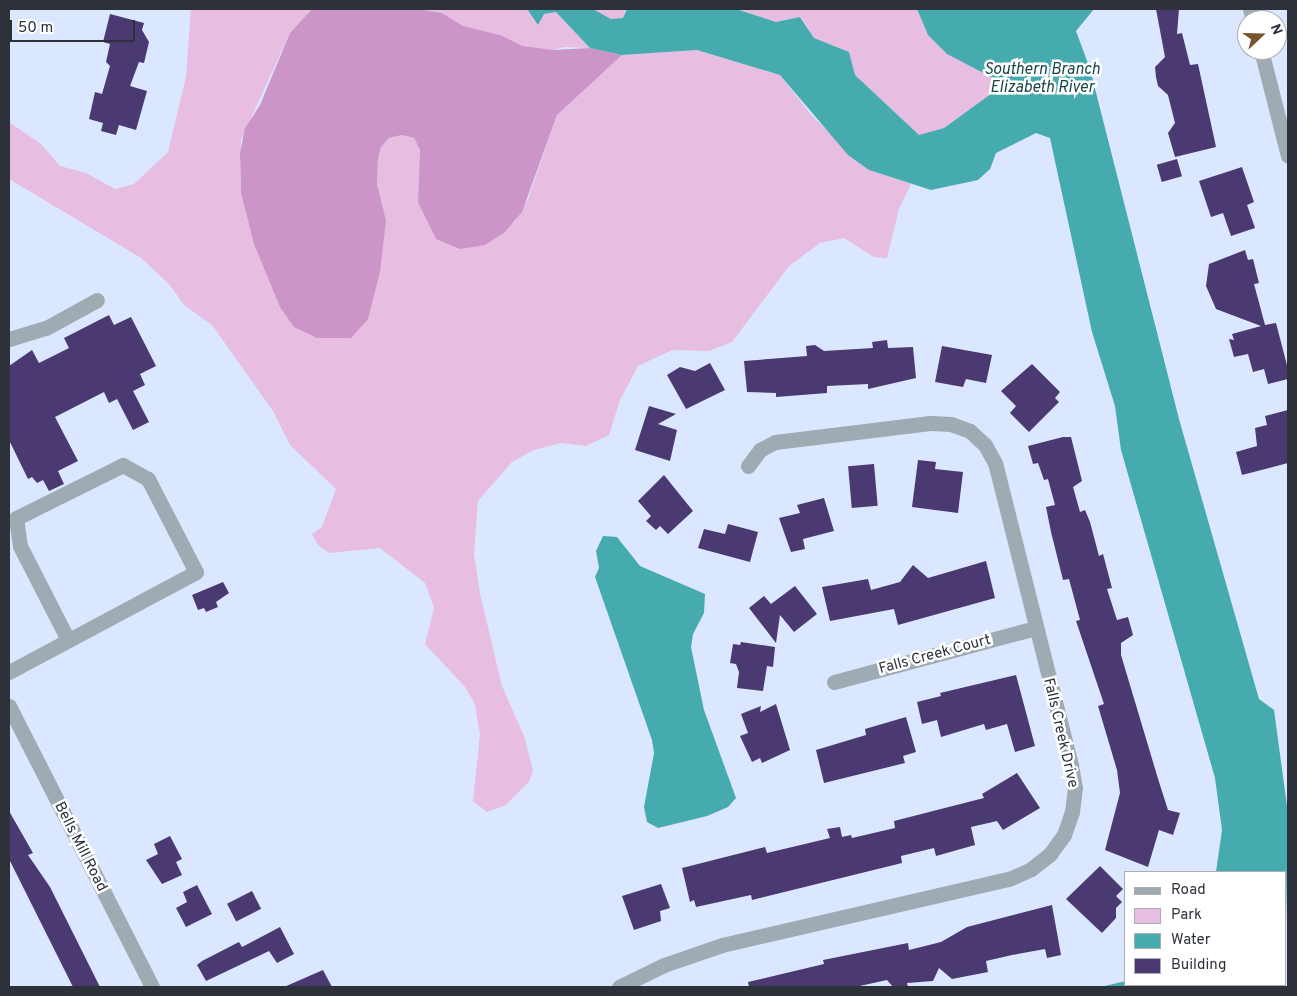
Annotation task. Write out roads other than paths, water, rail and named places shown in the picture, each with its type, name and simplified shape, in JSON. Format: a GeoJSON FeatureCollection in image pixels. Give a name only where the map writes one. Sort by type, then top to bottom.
{"type":"FeatureCollection","features":[{"type":"Feature","properties":{"kind":"street"},"geometry":{"type":"LineString","coordinates":[[1264,60],[1288,156]]}},
{"type":"Feature","properties":{"kind":"street"},"geometry":{"type":"LineString","coordinates":[[9,339],[46,328],[98,300]]}},
{"type":"Feature","properties":{"kind":"street","name":"Falls Creek Drive"},"geometry":{"type":"LineString","coordinates":[[619,987],[664,965],[722,945],[1009,879],[1030,869],[1050,854],[1064,835],[1075,788],[995,463],[986,445],[970,431],[951,424],[930,423],[791,438],[760,450],[748,466]]}},
{"type":"Feature","properties":{"kind":"street"},"geometry":{"type":"LineString","coordinates":[[9,672],[196,572],[148,479],[123,465],[16,518],[20,546],[68,640]]}},
{"type":"Feature","properties":{"kind":"street","name":"Falls Creek Court"},"geometry":{"type":"LineString","coordinates":[[834,682],[1036,628]]}},
{"type":"Feature","properties":{"kind":"street","name":"Bells Mill Road"},"geometry":{"type":"LineString","coordinates":[[9,706],[152,987]]}},
{"type":"Feature","properties":{"kind":"water","name":"Southern Branch Elizabeth River"},"geometry":{"type":"Polygon","coordinates":[[[527,9],[593,9],[611,19],[623,18],[627,9],[736,9],[776,22],[800,17],[814,38],[849,52],[855,75],[919,135],[944,128],[995,91],[993,78],[947,54],[928,35],[917,9],[1094,9],[1076,31],[1090,69],[1179,419],[1259,699],[1274,710],[1288,813],[1287,871],[1216,871],[1222,830],[1215,778],[1121,450],[1115,406],[1092,332],[1050,138],[1036,133],[996,153],[990,169],[978,180],[931,190],[869,170],[848,155],[780,75],[697,50],[622,55],[590,48],[556,12],[544,14],[538,25],[527,9]]]}},
{"type":"Feature","properties":{"kind":"water"},"geometry":{"type":"Polygon","coordinates":[[[603,536],[617,537],[640,566],[705,594],[704,613],[693,634],[691,647],[704,710],[736,798],[728,807],[707,816],[658,828],[647,822],[644,807],[654,753],[652,740],[595,577],[599,568],[596,551],[603,536]]]}},
{"type":"Feature","properties":{"kind":"water"},"geometry":{"type":"Polygon","coordinates":[[[1124,981],[1124,986],[1184,986],[1100,987],[1124,981]]]}}]}
